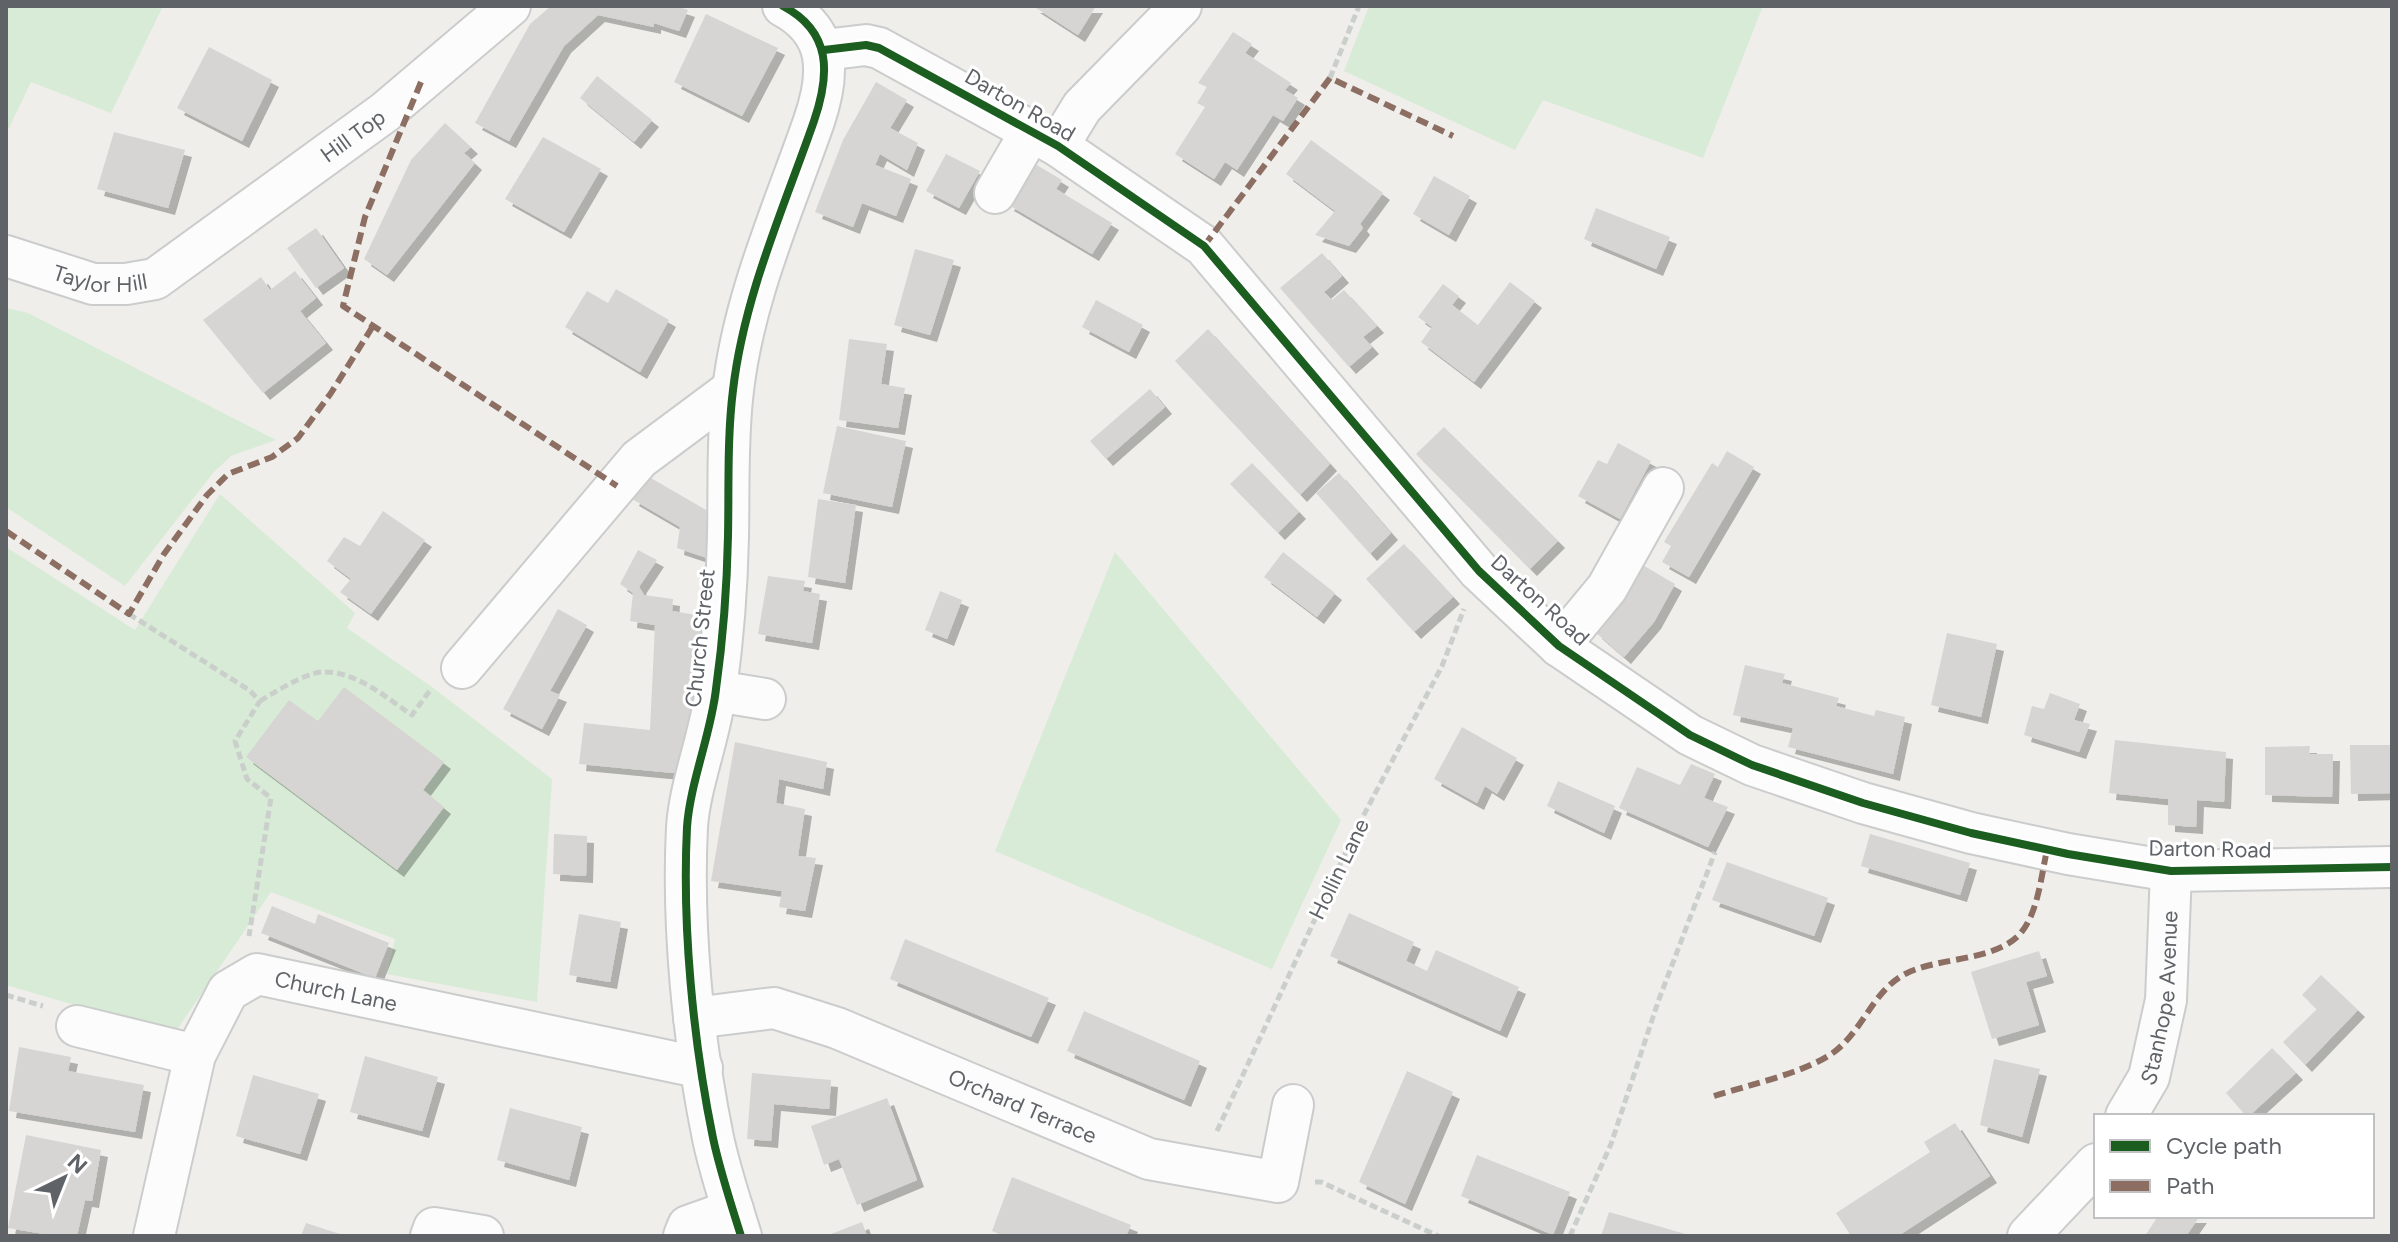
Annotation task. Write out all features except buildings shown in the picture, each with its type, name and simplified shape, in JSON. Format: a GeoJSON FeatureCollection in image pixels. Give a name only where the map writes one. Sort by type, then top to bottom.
{"type":"FeatureCollection","features":[{"type":"Feature","properties":{"kind":"street","name":"Hill Top"},"geometry":{"type":"LineString","coordinates":[[189,254],[385,112],[510,6]]}},
{"type":"Feature","properties":{"kind":"street"},"geometry":{"type":"LineString","coordinates":[[783,6],[794,12],[816,34],[824,50]]}},
{"type":"Feature","properties":{"kind":"street"},"geometry":{"type":"LineString","coordinates":[[995,193],[1044,138],[1082,107],[1181,6]]}},
{"type":"Feature","properties":{"kind":"street","name":"Darton Road"},"geometry":{"type":"LineString","coordinates":[[824,50],[866,45],[879,48],[1044,138],[1204,246],[1479,571],[1559,646],[1690,735],[1752,765],[1863,803],[1971,833],[2068,854],[2171,871],[2392,867]]}},
{"type":"Feature","properties":{"kind":"street","name":"Church Street"},"geometry":{"type":"LineString","coordinates":[[737,1223],[713,1140],[694,1018],[687,824],[716,691],[728,541],[733,389],[752,298],[774,226],[815,118],[825,76],[824,50]]}},
{"type":"Feature","properties":{"kind":"street","name":"Taylor Hill"},"geometry":{"type":"LineString","coordinates":[[6,256],[93,284],[126,284],[155,279],[189,254]]}},
{"type":"Feature","properties":{"kind":"street"},"geometry":{"type":"LineString","coordinates":[[462,668],[639,459],[733,389]]}},
{"type":"Feature","properties":{"kind":"street"},"geometry":{"type":"LineString","coordinates":[[1559,646],[1607,588],[1663,488]]}},
{"type":"Feature","properties":{"kind":"street"},"geometry":{"type":"LineString","coordinates":[[716,691],[765,699]]}},
{"type":"Feature","properties":{"kind":"street","name":"Stanhope Avenue"},"geometry":{"type":"LineString","coordinates":[[2127,1114],[2149,1077],[2166,1000],[2171,871]]}},
{"type":"Feature","properties":{"kind":"street","name":"Church Lane"},"geometry":{"type":"LineString","coordinates":[[154,1236],[195,1055],[228,991],[257,974],[702,1068]]}},
{"type":"Feature","properties":{"kind":"street","name":"Orchard Terrace"},"geometry":{"type":"LineString","coordinates":[[694,1018],[774,1008],[837,1028],[1149,1159],[1278,1182]]}},
{"type":"Feature","properties":{"kind":"street"},"geometry":{"type":"LineString","coordinates":[[77,1026],[195,1055]]}},
{"type":"Feature","properties":{"kind":"street"},"geometry":{"type":"LineString","coordinates":[[1278,1182],[1293,1105]]}},
{"type":"Feature","properties":{"kind":"street"},"geometry":{"type":"LineString","coordinates":[[2028,1236],[2094,1166]]}},
{"type":"Feature","properties":{"kind":"street"},"geometry":{"type":"LineString","coordinates":[[684,1236],[688,1226],[737,1223]]}},
{"type":"Feature","properties":{"kind":"street"},"geometry":{"type":"LineString","coordinates":[[431,1236],[434,1228],[483,1236]]}},
{"type":"Feature","properties":{"kind":"path"},"geometry":{"type":"LineString","coordinates":[[1330,78],[1359,6]]}},
{"type":"Feature","properties":{"kind":"path"},"geometry":{"type":"LineString","coordinates":[[129,614],[249,690],[260,701]]}},
{"type":"Feature","properties":{"kind":"path"},"geometry":{"type":"LineString","coordinates":[[257,974],[247,947],[271,798],[247,779],[235,741],[260,701],[320,672],[354,677],[412,715],[432,687],[462,668]]}},
{"type":"Feature","properties":{"kind":"path"},"geometry":{"type":"LineString","coordinates":[[1570,1236],[1611,1144],[1658,1002],[1715,852]]}},
{"type":"Feature","properties":{"kind":"path"},"geometry":{"type":"LineString","coordinates":[[1278,1182],[1321,1182],[1438,1236]]}},
{"type":"Feature","properties":{"kind":"green space"},"geometry":{"type":"Polygon","coordinates":[[[6,6],[163,6],[111,113],[31,82],[6,134],[6,6]]]}},
{"type":"Feature","properties":{"kind":"green space"},"geometry":{"type":"Polygon","coordinates":[[[1369,6],[1763,6],[1703,158],[1543,100],[1515,150],[1344,71],[1369,6]]]}},
{"type":"Feature","properties":{"kind":"green space"},"geometry":{"type":"Polygon","coordinates":[[[6,308],[28,313],[276,440],[231,456],[213,473],[125,586],[6,507],[6,308]]]}},
{"type":"Feature","properties":{"kind":"green space"},"geometry":{"type":"Polygon","coordinates":[[[220,494],[355,613],[347,628],[432,687],[552,779],[537,1002],[387,974],[395,939],[271,892],[174,1034],[6,985],[6,547],[135,630],[220,494]]]}},
{"type":"Feature","properties":{"kind":"green space"},"geometry":{"type":"Polygon","coordinates":[[[1115,552],[1341,820],[1272,969],[995,851],[1115,552]]]}},
{"type":"Feature","properties":{"kind":"marked path"},"geometry":{"type":"LineString","coordinates":[[1204,246],[1330,78],[1453,136]]}},
{"type":"Feature","properties":{"kind":"marked path"},"geometry":{"type":"LineString","coordinates":[[421,82],[365,217],[343,306],[617,486]]}},
{"type":"Feature","properties":{"kind":"marked path"},"geometry":{"type":"LineString","coordinates":[[6,531],[129,614],[164,554],[207,495],[228,474],[272,457],[298,438],[373,326]]}},
{"type":"Feature","properties":{"kind":"marked path"},"geometry":{"type":"LineString","coordinates":[[1714,1096],[1797,1070],[1828,1056],[1848,1039],[1884,990],[1903,975],[1916,969],[1993,951],[2018,936],[2034,907],[2047,850]]}},
{"type":"Feature","properties":{"kind":"cycle path"},"geometry":{"type":"LineString","coordinates":[[741,1236],[716,1150],[700,1062],[688,943],[687,827],[713,706],[721,651],[730,426],[738,355],[755,287],[814,121],[823,87],[823,56],[819,41],[799,16],[783,6]]}},
{"type":"Feature","properties":{"kind":"cycle path"},"geometry":{"type":"LineString","coordinates":[[824,50],[866,45],[879,48],[1058,146],[1204,246],[1479,571],[1559,646],[1690,735],[1752,765],[1863,803],[1971,833],[2068,854],[2171,871],[2392,867]]}}]}
